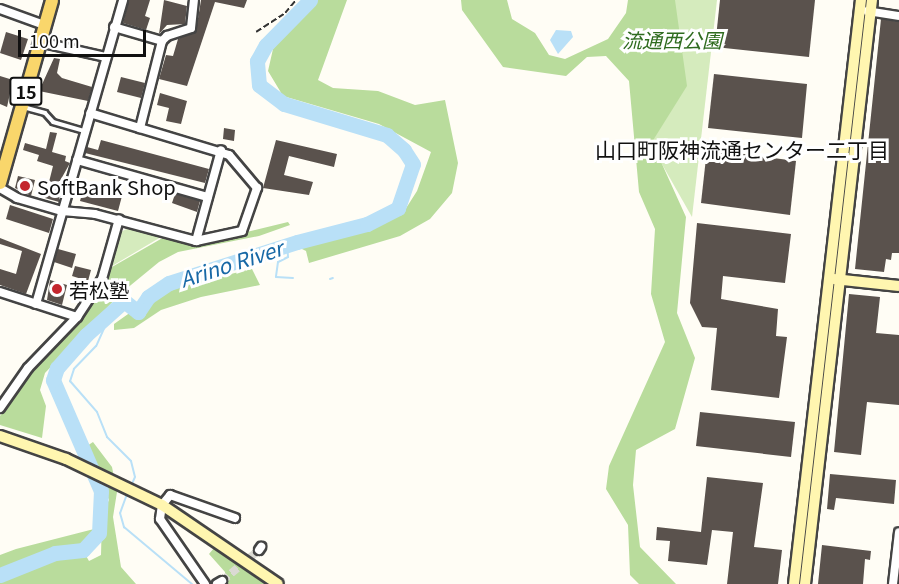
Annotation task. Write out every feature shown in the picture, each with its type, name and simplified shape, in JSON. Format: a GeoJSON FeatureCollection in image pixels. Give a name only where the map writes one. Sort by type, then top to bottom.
{"type":"FeatureCollection","features":[{"type":"Feature","properties":{"kind":"main road","name":"15"},"geometry":{"type":"LineString","coordinates":[[0,186],[52,0]]}},
{"type":"Feature","properties":{"kind":"street"},"geometry":{"type":"LineString","coordinates":[[36,303],[123,0]]}},
{"type":"Feature","properties":{"kind":"street"},"geometry":{"type":"LineString","coordinates":[[140,128],[162,42],[166,36],[191,28],[194,0]]}},
{"type":"Feature","properties":{"kind":"street"},"geometry":{"type":"LineString","coordinates":[[805,584],[864,8],[872,0]]}},
{"type":"Feature","properties":{"kind":"street"},"geometry":{"type":"LineString","coordinates":[[864,8],[899,16]]}},
{"type":"Feature","properties":{"kind":"street"},"geometry":{"type":"LineString","coordinates":[[0,9],[44,25]]}},
{"type":"Feature","properties":{"kind":"street"},"geometry":{"type":"LineString","coordinates":[[114,27],[162,42]]}},
{"type":"Feature","properties":{"kind":"street"},"geometry":{"type":"LineString","coordinates":[[39,42],[106,57]]}},
{"type":"Feature","properties":{"kind":"street"},"geometry":{"type":"LineString","coordinates":[[0,186],[17,198],[62,211],[119,219],[196,241],[242,231],[257,188],[221,150],[90,113]]}},
{"type":"Feature","properties":{"kind":"street"},"geometry":{"type":"LineString","coordinates":[[196,241],[221,150]]}},
{"type":"Feature","properties":{"kind":"street"},"geometry":{"type":"LineString","coordinates":[[77,160],[208,196]]}},
{"type":"Feature","properties":{"kind":"street"},"geometry":{"type":"LineString","coordinates":[[0,408],[28,368],[77,317],[102,279],[119,219]]}},
{"type":"Feature","properties":{"kind":"street"},"geometry":{"type":"LineString","coordinates":[[835,279],[899,286]]}},
{"type":"Feature","properties":{"kind":"street"},"geometry":{"type":"LineString","coordinates":[[794,584],[835,279]]}},
{"type":"Feature","properties":{"kind":"street"},"geometry":{"type":"LineString","coordinates":[[0,292],[77,317]]}},
{"type":"Feature","properties":{"kind":"street"},"geometry":{"type":"LineString","coordinates":[[0,436],[66,459],[162,505],[278,584]]}},
{"type":"Feature","properties":{"kind":"street"},"geometry":{"type":"LineString","coordinates":[[205,584],[160,519],[162,505],[170,495],[235,518]]}},
{"type":"Feature","properties":{"kind":"street"},"geometry":{"type":"LineString","coordinates":[[893,584],[899,532]]}},
{"type":"Feature","properties":{"kind":"lane"},"geometry":{"type":"LineString","coordinates":[[21,106],[45,113],[53,122],[85,131]]}},
{"type":"Feature","properties":{"kind":"path"},"geometry":{"type":"LineString","coordinates":[[256,32],[285,13],[296,0]]}},
{"type":"Feature","properties":{"kind":"green space"},"geometry":{"type":"Polygon","coordinates":[[[314,0],[347,0],[318,80],[333,88],[378,91],[415,105],[445,100],[458,163],[452,193],[430,219],[400,236],[309,263],[306,251],[298,247],[403,213],[417,191],[431,152],[379,124],[283,96],[268,71],[273,49],[314,0]]]}},
{"type":"Feature","properties":{"kind":"green space"},"geometry":{"type":"Polygon","coordinates":[[[461,0],[507,0],[512,19],[535,33],[549,55],[565,59],[608,39],[626,13],[628,0],[675,0],[687,86],[652,142],[686,217],[677,313],[695,358],[675,429],[636,450],[633,485],[640,547],[676,584],[639,584],[630,575],[628,525],[606,489],[609,466],[665,342],[651,294],[655,229],[639,192],[629,81],[606,56],[587,57],[566,76],[503,67],[462,10],[461,0]]]}},
{"type":"Feature","properties":{"kind":"green space","name":"流通西公園"},"geometry":{"type":"Polygon","coordinates":[[[634,0],[717,0],[692,217],[642,129],[634,0]]]}},
{"type":"Feature","properties":{"kind":"green space"},"geometry":{"type":"Polygon","coordinates":[[[288,222],[290,225],[259,236],[178,252],[159,262],[120,294],[45,373],[40,390],[46,406],[42,438],[0,425],[0,416],[30,371],[95,296],[105,271],[166,236],[197,244],[288,222]]]}},
{"type":"Feature","properties":{"kind":"green space"},"geometry":{"type":"Polygon","coordinates":[[[129,228],[161,237],[107,269],[118,233],[129,228]]]}},
{"type":"Feature","properties":{"kind":"green space"},"geometry":{"type":"Polygon","coordinates":[[[252,269],[260,285],[201,297],[161,310],[134,328],[114,330],[114,324],[162,290],[252,269]]]}},
{"type":"Feature","properties":{"kind":"green space"},"geometry":{"type":"Polygon","coordinates":[[[93,442],[112,467],[117,492],[113,517],[121,567],[136,584],[0,584],[0,555],[16,549],[94,529],[96,544],[85,554],[89,561],[101,555],[102,514],[109,500],[87,446],[93,442]]]}},
{"type":"Feature","properties":{"kind":"green space"},"geometry":{"type":"Polygon","coordinates":[[[214,548],[247,566],[269,584],[225,584],[225,572],[209,554],[214,548]]]}},
{"type":"Feature","properties":{"kind":"water"},"geometry":{"type":"Polygon","coordinates":[[[556,30],[571,31],[573,37],[558,54],[550,40],[556,30]]]}},
{"type":"Feature","properties":{"kind":"building"},"geometry":{"type":"Polygon","coordinates":[[[129,0],[150,0],[145,16],[150,18],[146,30],[123,23],[129,0]]]}},
{"type":"Feature","properties":{"kind":"building"},"geometry":{"type":"Polygon","coordinates":[[[164,0],[187,6],[185,24],[167,25],[159,34],[164,0]]]}},
{"type":"Feature","properties":{"kind":"building"},"geometry":{"type":"Polygon","coordinates":[[[201,0],[247,0],[244,8],[215,2],[187,86],[159,79],[166,55],[173,56],[178,39],[196,31],[201,0]]]}},
{"type":"Feature","properties":{"kind":"building"},"geometry":{"type":"Polygon","coordinates":[[[720,0],[815,0],[809,57],[715,47],[720,0]]]}},
{"type":"Feature","properties":{"kind":"building"},"geometry":{"type":"Polygon","coordinates":[[[881,19],[899,22],[899,253],[892,253],[891,260],[886,259],[884,272],[855,269],[881,19]]]}},
{"type":"Feature","properties":{"kind":"building"},"geometry":{"type":"Polygon","coordinates":[[[6,32],[28,39],[21,60],[0,53],[6,32]]]}},
{"type":"Feature","properties":{"kind":"building"},"geometry":{"type":"Polygon","coordinates":[[[54,58],[60,59],[57,73],[62,78],[92,87],[88,101],[39,91],[54,58]]]}},
{"type":"Feature","properties":{"kind":"building"},"geometry":{"type":"Polygon","coordinates":[[[714,74],[807,84],[802,138],[708,128],[714,74]]]}},
{"type":"Feature","properties":{"kind":"building"},"geometry":{"type":"Polygon","coordinates":[[[0,76],[13,80],[7,107],[0,104],[0,76]]]}},
{"type":"Feature","properties":{"kind":"building"},"geometry":{"type":"Polygon","coordinates":[[[121,77],[145,83],[141,98],[117,92],[121,77]]]}},
{"type":"Feature","properties":{"kind":"building"},"geometry":{"type":"Polygon","coordinates":[[[160,93],[187,101],[181,124],[166,121],[169,108],[157,105],[160,93]]]}},
{"type":"Feature","properties":{"kind":"building"},"geometry":{"type":"Polygon","coordinates":[[[224,128],[235,130],[234,141],[223,139],[224,128]]]}},
{"type":"Feature","properties":{"kind":"building"},"geometry":{"type":"Polygon","coordinates":[[[50,132],[57,133],[52,152],[66,156],[65,161],[70,163],[60,181],[59,202],[45,198],[53,166],[37,161],[39,155],[23,150],[25,143],[46,149],[50,132]]]}},
{"type":"Feature","properties":{"kind":"building"},"geometry":{"type":"Polygon","coordinates":[[[101,140],[209,169],[205,183],[85,153],[87,147],[98,150],[101,140]]]}},
{"type":"Feature","properties":{"kind":"building"},"geometry":{"type":"Polygon","coordinates":[[[276,140],[337,154],[334,167],[289,156],[284,175],[313,182],[309,195],[263,188],[276,140]]]}},
{"type":"Feature","properties":{"kind":"building"},"geometry":{"type":"Polygon","coordinates":[[[707,149],[796,161],[790,215],[701,203],[707,149]]]}},
{"type":"Feature","properties":{"kind":"building"},"geometry":{"type":"Polygon","coordinates":[[[18,176],[35,180],[31,196],[15,188],[18,176]]]}},
{"type":"Feature","properties":{"kind":"building"},"geometry":{"type":"Polygon","coordinates":[[[84,186],[122,196],[118,211],[80,201],[84,186]]]}},
{"type":"Feature","properties":{"kind":"building"},"geometry":{"type":"Polygon","coordinates":[[[175,194],[200,201],[197,212],[172,203],[175,194]]]}},
{"type":"Feature","properties":{"kind":"building"},"geometry":{"type":"Polygon","coordinates":[[[10,205],[53,219],[49,233],[6,219],[10,205]]]}},
{"type":"Feature","properties":{"kind":"building"},"geometry":{"type":"Polygon","coordinates":[[[697,223],[791,234],[785,283],[723,276],[721,299],[778,309],[776,336],[787,337],[779,398],[711,390],[717,328],[702,327],[690,303],[697,223]]]}},
{"type":"Feature","properties":{"kind":"building"},"geometry":{"type":"Polygon","coordinates":[[[0,238],[41,254],[26,294],[0,285],[0,269],[16,274],[22,251],[0,244],[0,238]]]}},
{"type":"Feature","properties":{"kind":"building"},"geometry":{"type":"Polygon","coordinates":[[[58,249],[76,254],[72,268],[54,262],[58,249]]]}},
{"type":"Feature","properties":{"kind":"building"},"geometry":{"type":"Polygon","coordinates":[[[75,266],[91,270],[88,281],[72,276],[75,266]]]}},
{"type":"Feature","properties":{"kind":"building","name":"若松塾"},"geometry":{"type":"Polygon","coordinates":[[[50,280],[67,285],[62,305],[47,300],[50,280]]]}},
{"type":"Feature","properties":{"kind":"building"},"geometry":{"type":"Polygon","coordinates":[[[849,294],[880,297],[876,333],[899,335],[899,405],[867,402],[861,455],[834,452],[849,294]]]}},
{"type":"Feature","properties":{"kind":"building"},"geometry":{"type":"Polygon","coordinates":[[[700,412],[795,422],[791,457],[696,446],[700,412]]]}},
{"type":"Feature","properties":{"kind":"building"},"geometry":{"type":"Polygon","coordinates":[[[830,474],[896,480],[894,504],[836,498],[834,510],[827,509],[830,474]]]}},
{"type":"Feature","properties":{"kind":"building"},"geometry":{"type":"Polygon","coordinates":[[[707,477],[763,483],[754,547],[782,550],[778,584],[727,584],[733,532],[712,530],[707,565],[668,561],[670,541],[656,540],[657,527],[701,532],[707,477]]]}},
{"type":"Feature","properties":{"kind":"building"},"geometry":{"type":"Polygon","coordinates":[[[822,545],[871,551],[870,560],[865,559],[863,584],[818,584],[822,545]]]}},
{"type":"Feature","properties":{"kind":"waterway","name":"Arino River"},"geometry":{"type":"LineString","coordinates":[[0,575],[55,553],[83,550],[99,533],[101,491],[53,380],[57,368],[86,335],[124,301],[138,312],[148,297],[169,283],[297,242],[367,224],[398,208],[413,164],[404,150],[387,135],[284,104],[259,85],[257,61],[266,45],[310,0]]}},
{"type":"Feature","properties":{"kind":"waterway"},"geometry":{"type":"LineString","coordinates":[[287,245],[288,257],[278,262],[276,277],[293,278]]}},
{"type":"Feature","properties":{"kind":"waterway"},"geometry":{"type":"LineString","coordinates":[[110,315],[96,346],[74,369],[70,381],[97,412],[107,437],[131,461],[135,477],[131,486]]}},
{"type":"Feature","properties":{"kind":"waterway"},"geometry":{"type":"LineString","coordinates":[[127,494],[120,513],[124,527],[192,584]]}},
{"type":"Feature","properties":{"kind":"tunnel"},"geometry":{"type":"LineString","coordinates":[[222,581],[259,550]]}},
{"type":"Feature","properties":{"kind":"place","name":"SoftBank Shop"},"geometry":{"type":"Point","coordinates":[25,186]}},
{"type":"Feature","properties":{"kind":"place","name":"若松塾"},"geometry":{"type":"Point","coordinates":[57,289]}},
{"type":"Feature","properties":{"kind":"district","name":"山口町阪神流通センター二丁目"},"geometry":{"type":"Point","coordinates":[742,149]}}]}
